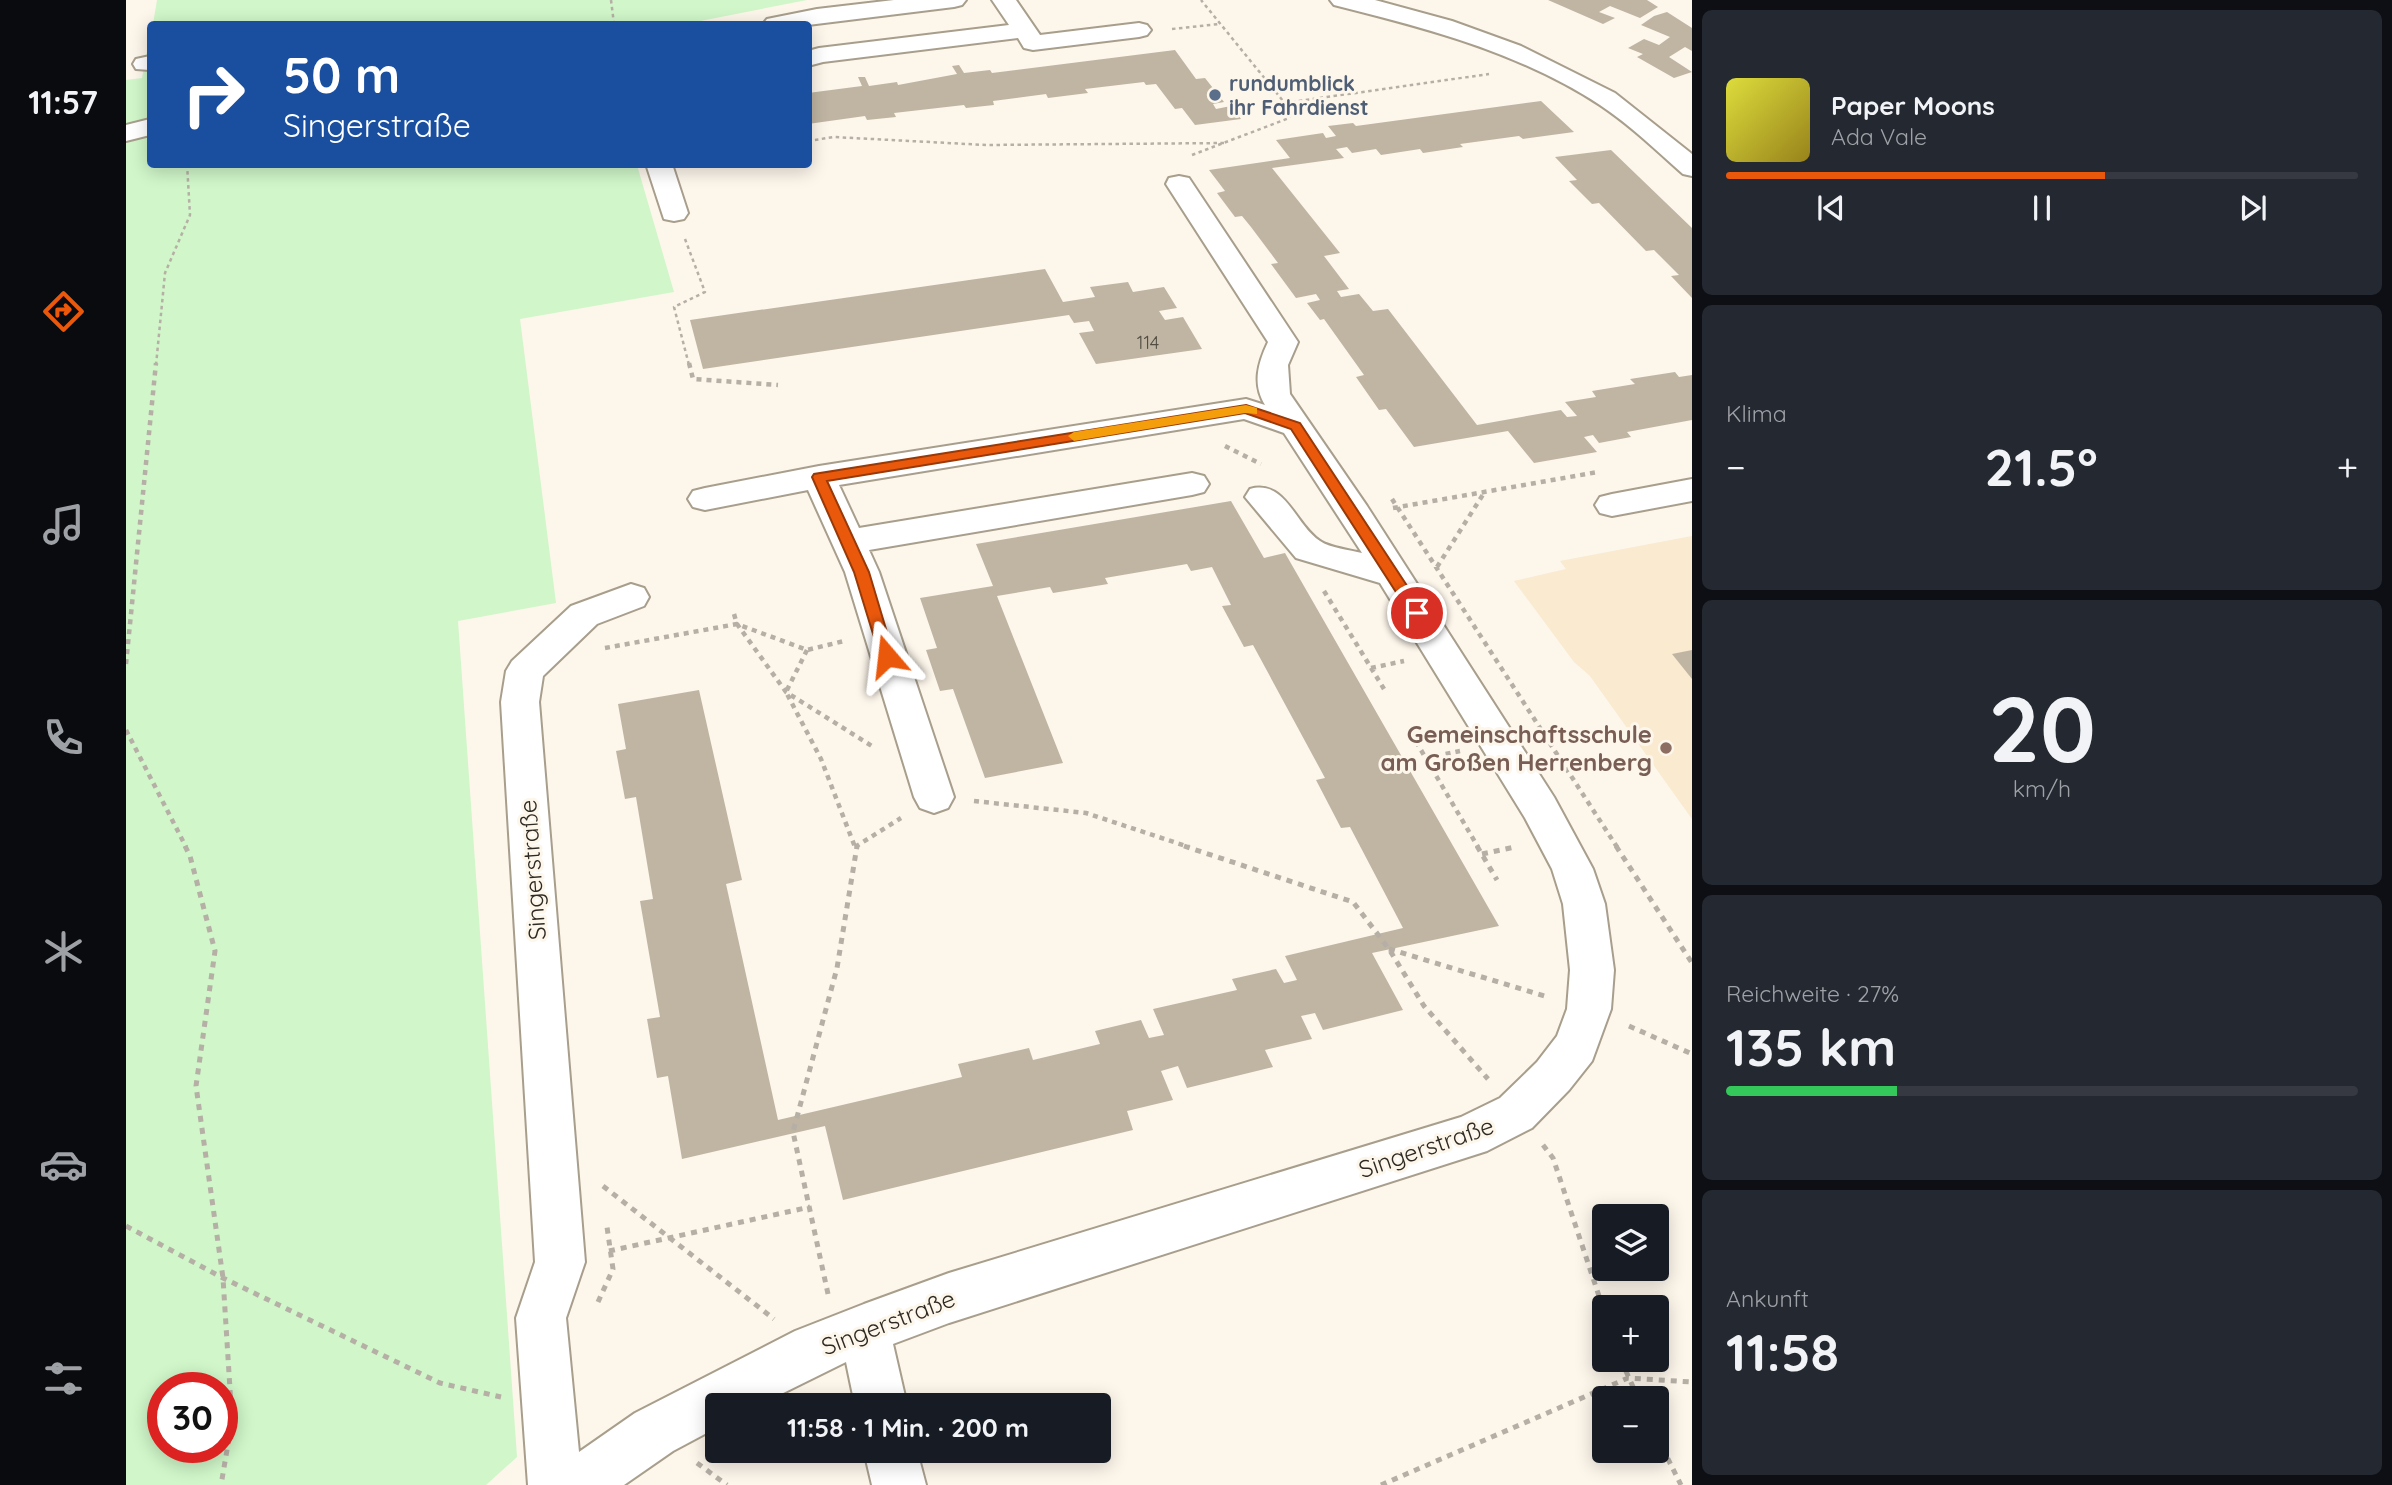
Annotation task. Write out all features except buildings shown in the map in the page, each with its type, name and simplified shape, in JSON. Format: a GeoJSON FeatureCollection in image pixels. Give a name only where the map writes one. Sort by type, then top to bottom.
{"type":"FeatureCollection","features":[{"type":"Feature","properties":{"kind":"street"},"geometry":{"type":"LineString","coordinates":[[791,21],[954,0]]}},
{"type":"Feature","properties":{"kind":"street"},"geometry":{"type":"LineString","coordinates":[[1004,0],[1033,43],[1139,30]]}},
{"type":"Feature","properties":{"kind":"street"},"geometry":{"type":"LineString","coordinates":[[1342,0],[1447,28],[1546,66],[1604,97],[1633,117],[1692,169]]}},
{"type":"Feature","properties":{"kind":"street"},"geometry":{"type":"LineString","coordinates":[[814,57],[1024,30]]}},
{"type":"Feature","properties":{"kind":"street"},"geometry":{"type":"LineString","coordinates":[[126,133],[147,128]]}},
{"type":"Feature","properties":{"kind":"street"},"geometry":{"type":"LineString","coordinates":[[660,168],[674,213]]}},
{"type":"Feature","properties":{"kind":"street","name":"Singerstraße"},"geometry":{"type":"LineString","coordinates":[[579,1485],[654,1432],[839,1339],[949,1298],[1471,1136],[1516,1113],[1553,1076],[1576,1046],[1589,1009],[1592,970],[1590,934],[1584,904],[1572,869],[1540,808],[1355,514],[1274,394],[1273,365],[1283,342],[1179,184]]}},
{"type":"Feature","properties":{"kind":"street"},"geometry":{"type":"LineString","coordinates":[[705,499],[819,477],[1246,409],[1296,426]]}},
{"type":"Feature","properties":{"kind":"street"},"geometry":{"type":"LineString","coordinates":[[819,477],[862,572],[879,634],[929,783]]}},
{"type":"Feature","properties":{"kind":"street"},"geometry":{"type":"LineString","coordinates":[[848,542],[1192,484]]}},
{"type":"Feature","properties":{"kind":"street"},"geometry":{"type":"LineString","coordinates":[[1612,505],[1692,490]]}},
{"type":"Feature","properties":{"kind":"street"},"geometry":{"type":"LineString","coordinates":[[1262,497],[1308,551],[1392,574]]}},
{"type":"Feature","properties":{"kind":"street","name":"Singerstraße"},"geometry":{"type":"LineString","coordinates":[[555,1485],[541,1318],[560,1262],[520,702],[525,671],[584,615],[631,597]]}},
{"type":"Feature","properties":{"kind":"street"},"geometry":{"type":"LineString","coordinates":[[839,1339],[873,1393]]}},
{"type":"Feature","properties":{"kind":"street"},"geometry":{"type":"LineString","coordinates":[[894,1463],[899,1485]]}},
{"type":"Feature","properties":{"kind":"path"},"geometry":{"type":"LineString","coordinates":[[611,0],[614,21]]}},
{"type":"Feature","properties":{"kind":"path"},"geometry":{"type":"LineString","coordinates":[[1179,184],[1198,181],[1183,158],[1289,118],[1292,112],[1201,0]]}},
{"type":"Feature","properties":{"kind":"path"},"geometry":{"type":"LineString","coordinates":[[1139,30],[1145,32],[1219,24]]}},
{"type":"Feature","properties":{"kind":"path"},"geometry":{"type":"LineString","coordinates":[[1285,103],[1546,66]]}},
{"type":"Feature","properties":{"kind":"path"},"geometry":{"type":"LineString","coordinates":[[812,140],[834,137],[986,145],[1227,143]]}},
{"type":"Feature","properties":{"kind":"path"},"geometry":{"type":"LineString","coordinates":[[126,664],[165,273],[190,215],[187,168]]}},
{"type":"Feature","properties":{"kind":"path"},"geometry":{"type":"LineString","coordinates":[[674,213],[705,292],[674,307],[693,379],[778,385]]}},
{"type":"Feature","properties":{"kind":"path"},"geometry":{"type":"LineString","coordinates":[[1355,514],[1570,477]]}},
{"type":"Feature","properties":{"kind":"path"},"geometry":{"type":"LineString","coordinates":[[1437,567],[1484,492]]}},
{"type":"Feature","properties":{"kind":"path"},"geometry":{"type":"LineString","coordinates":[[1398,507],[1692,963]]}},
{"type":"Feature","properties":{"kind":"path"},"geometry":{"type":"LineString","coordinates":[[1308,551],[1311,569],[1384,689]]}},
{"type":"Feature","properties":{"kind":"path"},"geometry":{"type":"LineString","coordinates":[[734,614],[737,624],[786,691],[821,759],[855,847],[838,968],[793,1132],[839,1339]]}},
{"type":"Feature","properties":{"kind":"path"},"geometry":{"type":"LineString","coordinates":[[595,650],[737,624],[807,650],[879,634]]}},
{"type":"Feature","properties":{"kind":"path"},"geometry":{"type":"LineString","coordinates":[[786,691],[807,650]]}},
{"type":"Feature","properties":{"kind":"path"},"geometry":{"type":"LineString","coordinates":[[786,691],[929,783],[1086,813],[1353,902],[1389,949],[1424,1006],[1553,1158],[1599,1295]]}},
{"type":"Feature","properties":{"kind":"path"},"geometry":{"type":"LineString","coordinates":[[126,730],[190,856],[215,950],[196,1086],[223,1278],[232,1421],[221,1485]]}},
{"type":"Feature","properties":{"kind":"path"},"geometry":{"type":"LineString","coordinates":[[1411,733],[1497,880]]}},
{"type":"Feature","properties":{"kind":"path"},"geometry":{"type":"LineString","coordinates":[[855,847],[929,783]]}},
{"type":"Feature","properties":{"kind":"path"},"geometry":{"type":"LineString","coordinates":[[1389,949],[1589,1009],[1692,1054]]}},
{"type":"Feature","properties":{"kind":"path"},"geometry":{"type":"LineString","coordinates":[[601,1173],[604,1199]]}},
{"type":"Feature","properties":{"kind":"path"},"geometry":{"type":"LineString","coordinates":[[603,1186],[669,1238],[839,1339]]}},
{"type":"Feature","properties":{"kind":"path"},"geometry":{"type":"LineString","coordinates":[[560,1262],[810,1207]]}},
{"type":"Feature","properties":{"kind":"path"},"geometry":{"type":"LineString","coordinates":[[597,1304],[613,1269],[607,1225]]}},
{"type":"Feature","properties":{"kind":"path"},"geometry":{"type":"LineString","coordinates":[[126,1226],[223,1278],[440,1382],[548,1409]]}},
{"type":"Feature","properties":{"kind":"path"},"geometry":{"type":"LineString","coordinates":[[1626,1372],[1632,1386]]}},
{"type":"Feature","properties":{"kind":"path"},"geometry":{"type":"LineString","coordinates":[[1381,1485],[1628,1378],[1692,1381]]}},
{"type":"Feature","properties":{"kind":"path"},"geometry":{"type":"LineString","coordinates":[[1669,1461],[1681,1485]]}},
{"type":"Feature","properties":{"kind":"path"},"geometry":{"type":"LineString","coordinates":[[700,1465],[727,1485]]}},
{"type":"Feature","properties":{"kind":"shaded area","name":"Gemeinschaftsschule am Großen Herrenberg"},"geometry":{"type":"Polygon","coordinates":[[[1692,536],[1692,819],[1590,676],[1574,662],[1514,581],[1566,569],[1560,561],[1692,536]]]}},
{"type":"Feature","properties":{"kind":"green space"},"geometry":{"type":"Polygon","coordinates":[[[157,0],[807,0],[700,21],[154,21],[157,0]]]}},
{"type":"Feature","properties":{"kind":"green space"},"geometry":{"type":"Polygon","coordinates":[[[147,51],[147,168],[638,168],[674,292],[520,319],[556,603],[458,621],[517,1457],[486,1485],[126,1485],[126,80],[142,78],[147,51]]]}},
{"type":"Feature","properties":{"kind":"slow traffic"},"geometry":{"type":"LineString","coordinates":[[1074,436],[1246,409],[1252,411]]}},
{"type":"Feature","properties":{"kind":"place","name":"rundumblick ihr Fahrdienst"},"geometry":{"type":"Point","coordinates":[1215,95]}},
{"type":"Feature","properties":{"kind":"place","name":"Gemeinschaftsschule am Großen Herrenberg"},"geometry":{"type":"Point","coordinates":[1666,748]}},
{"type":"Feature","properties":{"kind":"route"},"geometry":{"type":"LineString","coordinates":[[887,656],[862,572],[819,477],[1246,409],[1296,426],[1417,613]]}}]}
